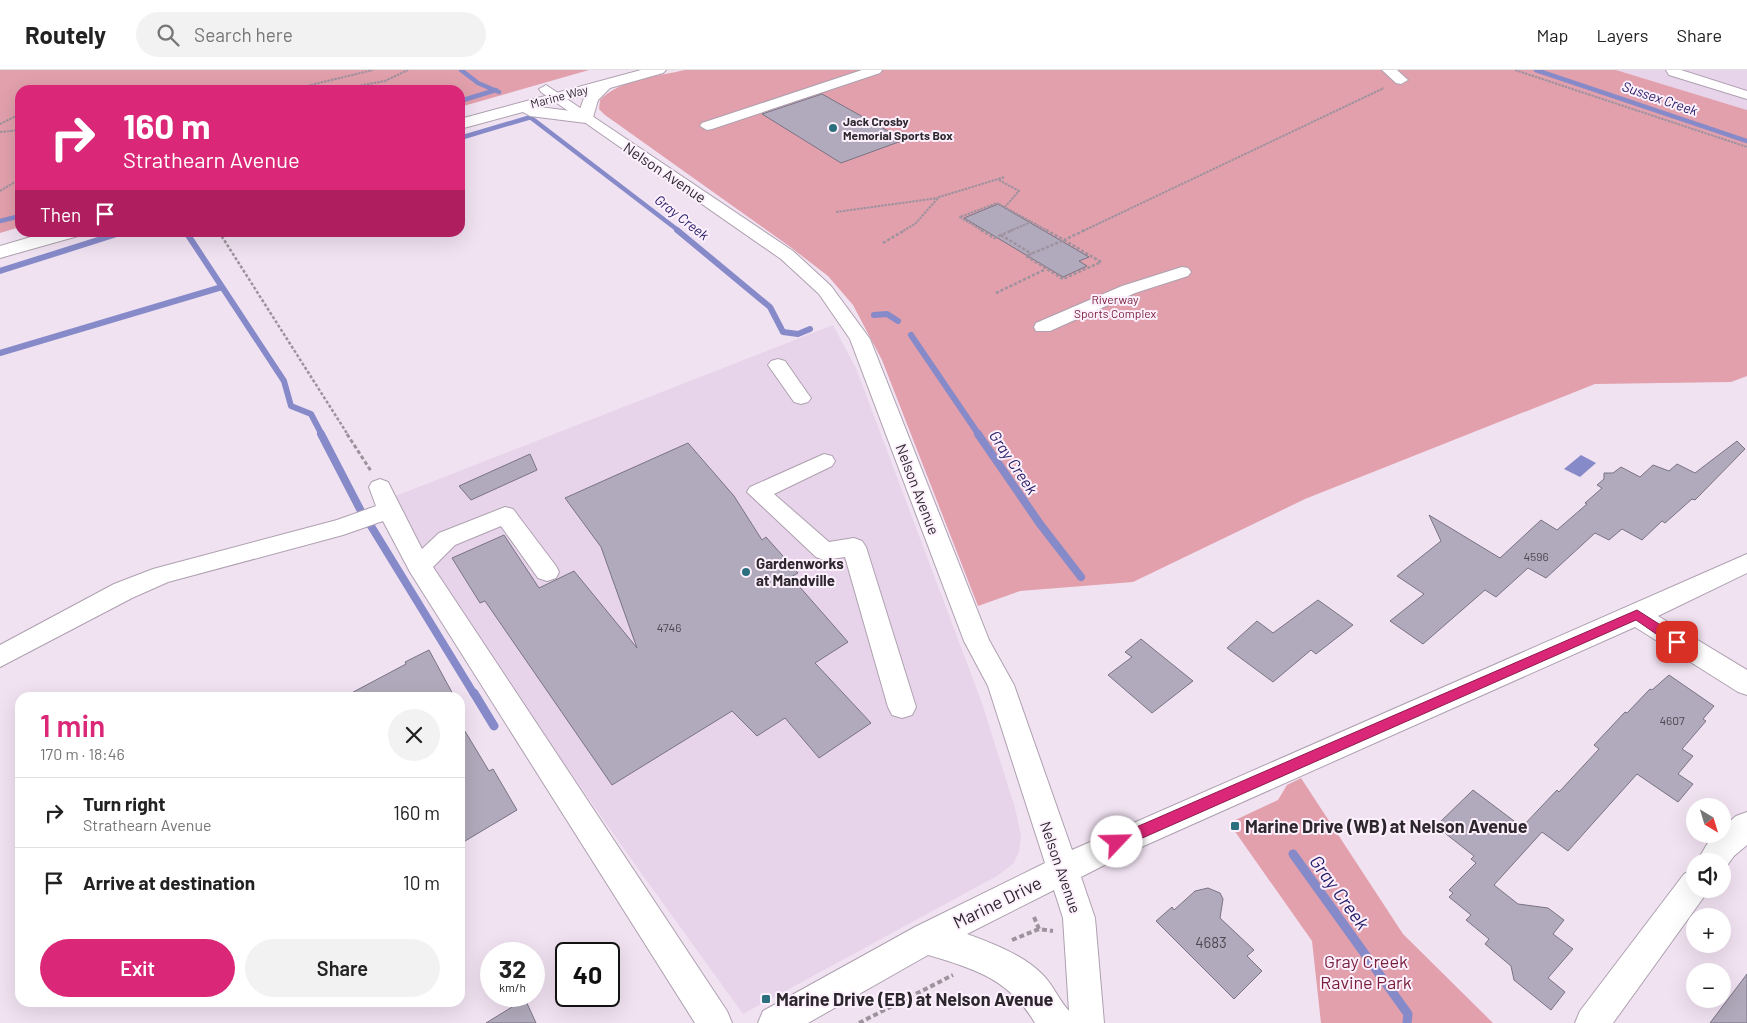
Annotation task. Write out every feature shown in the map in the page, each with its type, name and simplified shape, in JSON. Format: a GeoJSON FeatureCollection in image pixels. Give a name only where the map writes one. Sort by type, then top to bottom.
{"type":"FeatureCollection","features":[{"type":"Feature","properties":{"kind":"main road","name":"Marine Way"},"geometry":{"type":"LineString","coordinates":[[465,123],[500,113],[617,70]]}},
{"type":"Feature","properties":{"kind":"main road","name":"Marine Way"},"geometry":{"type":"LineString","coordinates":[[465,112],[552,93],[606,84],[658,70]]}},
{"type":"Feature","properties":{"kind":"main road"},"geometry":{"type":"LineString","coordinates":[[500,113],[537,110],[586,118],[590,99],[606,84]]}},
{"type":"Feature","properties":{"kind":"main road"},"geometry":{"type":"LineString","coordinates":[[0,240],[15,236]]}},
{"type":"Feature","properties":{"kind":"main road"},"geometry":{"type":"LineString","coordinates":[[0,252],[53,237]]}},
{"type":"Feature","properties":{"kind":"street"},"geometry":{"type":"LineString","coordinates":[[707,126],[875,70]]}},
{"type":"Feature","properties":{"kind":"street"},"geometry":{"type":"LineString","coordinates":[[1389,70],[1401,80]]}},
{"type":"Feature","properties":{"kind":"street"},"geometry":{"type":"LineString","coordinates":[[1673,70],[1674,72],[1747,95]]}},
{"type":"Feature","properties":{"kind":"street","name":"Nelson Avenue"},"geometry":{"type":"LineString","coordinates":[[552,93],[787,255],[825,290],[860,339],[977,641],[1001,685],[1064,869],[1079,918],[1087,1023]]}},
{"type":"Feature","properties":{"kind":"street"},"geometry":{"type":"LineString","coordinates":[[1043,327],[1108,300],[1128,288],[1182,272]]}},
{"type":"Feature","properties":{"kind":"street"},"geometry":{"type":"LineString","coordinates":[[778,364],[801,398]]}},
{"type":"Feature","properties":{"kind":"street"},"geometry":{"type":"LineString","coordinates":[[824,461],[758,492],[824,551],[854,547],[902,707]]}},
{"type":"Feature","properties":{"kind":"street"},"geometry":{"type":"LineString","coordinates":[[380,487],[389,510],[419,566],[715,1023]]}},
{"type":"Feature","properties":{"kind":"street"},"geometry":{"type":"LineString","coordinates":[[0,657],[123,591],[162,575],[343,527],[389,510]]}},
{"type":"Feature","properties":{"kind":"street"},"geometry":{"type":"LineString","coordinates":[[419,566],[448,539],[505,515],[547,572]]}},
{"type":"Feature","properties":{"kind":"street","name":"Marine Drive"},"geometry":{"type":"LineString","coordinates":[[775,1023],[926,938],[1117,842],[1637,615],[1747,563]]}},
{"type":"Feature","properties":{"kind":"street"},"geometry":{"type":"LineString","coordinates":[[1637,615],[1747,684]]}},
{"type":"Feature","properties":{"kind":"street"},"geometry":{"type":"LineString","coordinates":[[1718,853],[1723,846],[1747,826]]}},
{"type":"Feature","properties":{"kind":"street"},"geometry":{"type":"LineString","coordinates":[[1592,1023],[1686,896]]}},
{"type":"Feature","properties":{"kind":"street"},"geometry":{"type":"LineString","coordinates":[[926,938],[985,956],[1006,968],[1027,983],[1042,1000],[1057,1023]]}},
{"type":"Feature","properties":{"kind":"path"},"geometry":{"type":"LineString","coordinates":[[311,85],[373,70]]}},
{"type":"Feature","properties":{"kind":"path"},"geometry":{"type":"LineString","coordinates":[[364,85],[392,80],[408,70]]}},
{"type":"Feature","properties":{"kind":"path"},"geometry":{"type":"LineString","coordinates":[[1515,70],[1747,147]]}},
{"type":"Feature","properties":{"kind":"path"},"geometry":{"type":"LineString","coordinates":[[1031,222],[994,238],[960,217],[997,203],[1064,240],[1101,262],[1063,279],[1026,256],[1064,240],[1401,80]]}},
{"type":"Feature","properties":{"kind":"path"},"geometry":{"type":"LineString","coordinates":[[0,124],[15,116]]}},
{"type":"Feature","properties":{"kind":"path"},"geometry":{"type":"LineString","coordinates":[[0,132],[15,130]]}},
{"type":"Feature","properties":{"kind":"path"},"geometry":{"type":"LineString","coordinates":[[836,212],[938,198],[1005,177]]}},
{"type":"Feature","properties":{"kind":"path"},"geometry":{"type":"LineString","coordinates":[[998,179],[1019,192],[1005,207]]}},
{"type":"Feature","properties":{"kind":"path"},"geometry":{"type":"LineString","coordinates":[[0,191],[15,183]]}},
{"type":"Feature","properties":{"kind":"path"},"geometry":{"type":"LineString","coordinates":[[883,243],[915,224],[938,198]]}},
{"type":"Feature","properties":{"kind":"path"},"geometry":{"type":"LineString","coordinates":[[1000,235],[1032,254]]}},
{"type":"Feature","properties":{"kind":"path"},"geometry":{"type":"LineString","coordinates":[[222,237],[380,487]]}},
{"type":"Feature","properties":{"kind":"path"},"geometry":{"type":"LineString","coordinates":[[996,293],[1046,269]]}},
{"type":"Feature","properties":{"kind":"path"},"geometry":{"type":"LineString","coordinates":[[1034,917],[1039,929]]}},
{"type":"Feature","properties":{"kind":"path"},"geometry":{"type":"LineString","coordinates":[[1008,941],[1039,929],[1054,931]]}},
{"type":"Feature","properties":{"kind":"path"},"geometry":{"type":"LineString","coordinates":[[859,1023],[958,972]]}},
{"type":"Feature","properties":{"kind":"shaded area"},"geometry":{"type":"Polygon","coordinates":[[[1616,70],[1747,70],[1747,110],[1648,80],[1616,70]]]}},
{"type":"Feature","properties":{"kind":"shaded area"},"geometry":{"type":"Polygon","coordinates":[[[833,325],[856,368],[982,703],[1015,808],[1021,835],[1019,852],[1013,864],[997,876],[743,1014],[636,866],[380,502],[833,325]]]}},
{"type":"Feature","properties":{"kind":"green space"},"geometry":{"type":"Polygon","coordinates":[[[0,70],[589,70],[465,106],[465,85],[15,85],[15,228],[0,233],[0,70]]]}},
{"type":"Feature","properties":{"kind":"green space","name":"Riverway Sports Complex"},"geometry":{"type":"Polygon","coordinates":[[[685,70],[1616,70],[1747,110],[1747,376],[1731,382],[1595,384],[1305,499],[1133,582],[1020,591],[978,606],[882,360],[853,305],[828,276],[599,109],[600,100],[618,87],[640,79],[685,70]]]}},
{"type":"Feature","properties":{"kind":"green space","name":"Gray Creek Ravine Park"},"geometry":{"type":"Polygon","coordinates":[[[1301,778],[1403,934],[1493,1023],[1321,1023],[1312,941],[1229,823],[1278,800],[1287,785],[1301,778]]]}},
{"type":"Feature","properties":{"kind":"water"},"geometry":{"type":"Polygon","coordinates":[[[1581,455],[1596,463],[1580,477],[1564,469],[1581,455]]]}},
{"type":"Feature","properties":{"kind":"building","name":"Jack Crosby Memorial Sports Box"},"geometry":{"type":"Polygon","coordinates":[[[822,94],[904,140],[841,163],[762,114],[822,94]]]}},
{"type":"Feature","properties":{"kind":"building"},"geometry":{"type":"Polygon","coordinates":[[[998,204],[1089,257],[1079,261],[1087,266],[1063,277],[964,218],[998,204]]]}},
{"type":"Feature","properties":{"kind":"building"},"geometry":{"type":"Polygon","coordinates":[[[1737,441],[1745,449],[1695,500],[1692,499],[1665,523],[1662,521],[1642,540],[1622,529],[1609,540],[1595,533],[1546,578],[1528,568],[1496,597],[1485,590],[1423,644],[1390,621],[1424,594],[1397,576],[1441,541],[1429,515],[1500,558],[1541,520],[1557,530],[1602,488],[1597,485],[1604,479],[1604,473],[1613,473],[1621,467],[1640,477],[1653,465],[1669,471],[1677,464],[1695,473],[1737,441]]]}},
{"type":"Feature","properties":{"kind":"building"},"geometry":{"type":"Polygon","coordinates":[[[688,443],[734,496],[762,540],[766,537],[798,573],[791,577],[848,642],[815,663],[871,723],[819,758],[785,718],[757,736],[732,711],[612,785],[485,601],[480,603],[452,558],[504,535],[539,588],[574,571],[637,648],[601,547],[565,498],[688,443]]]}},
{"type":"Feature","properties":{"kind":"building"},"geometry":{"type":"Polygon","coordinates":[[[530,454],[537,470],[471,500],[459,486],[530,454]]]}},
{"type":"Feature","properties":{"kind":"building"},"geometry":{"type":"Polygon","coordinates":[[[1318,600],[1353,625],[1316,654],[1311,650],[1273,682],[1227,648],[1257,621],[1273,633],[1318,600]]]}},
{"type":"Feature","properties":{"kind":"building"},"geometry":{"type":"Polygon","coordinates":[[[1141,639],[1193,681],[1152,713],[1108,675],[1132,657],[1125,652],[1141,639]]]}},
{"type":"Feature","properties":{"kind":"building"},"geometry":{"type":"Polygon","coordinates":[[[429,650],[452,692],[353,692],[406,664],[405,662],[429,650]]]}},
{"type":"Feature","properties":{"kind":"building"},"geometry":{"type":"Polygon","coordinates":[[[1669,675],[1714,706],[1703,719],[1706,721],[1682,749],[1693,756],[1678,774],[1693,784],[1678,802],[1637,774],[1568,851],[1542,832],[1494,885],[1518,904],[1548,908],[1564,920],[1553,934],[1573,949],[1548,978],[1565,992],[1551,1010],[1514,980],[1511,966],[1485,944],[1489,939],[1466,920],[1471,915],[1449,897],[1453,893],[1449,890],[1476,863],[1471,859],[1474,856],[1436,826],[1473,790],[1522,827],[1557,790],[1559,792],[1599,749],[1594,745],[1625,712],[1627,713],[1650,689],[1652,690],[1669,675]]]}},
{"type":"Feature","properties":{"kind":"building"},"geometry":{"type":"Polygon","coordinates":[[[465,731],[489,771],[493,769],[517,810],[465,841],[465,731]]]}},
{"type":"Feature","properties":{"kind":"building"},"geometry":{"type":"Polygon","coordinates":[[[1208,888],[1220,893],[1223,899],[1220,918],[1254,950],[1247,956],[1262,971],[1234,999],[1156,921],[1172,907],[1174,910],[1195,891],[1208,888]]]}},
{"type":"Feature","properties":{"kind":"building"},"geometry":{"type":"Polygon","coordinates":[[[1747,974],[1747,1023],[1710,1023],[1721,1008],[1731,1008],[1731,995],[1747,974]]]}},
{"type":"Feature","properties":{"kind":"building"},"geometry":{"type":"Polygon","coordinates":[[[512,1007],[529,1007],[536,1023],[486,1023],[512,1007]]]}},
{"type":"Feature","properties":{"kind":"waterway","name":"Gray Creek"},"geometry":{"type":"LineString","coordinates":[[461,70],[478,83],[495,90]]}},
{"type":"Feature","properties":{"kind":"waterway","name":"Sussex Creek"},"geometry":{"type":"LineString","coordinates":[[1536,70],[1747,141]]}},
{"type":"Feature","properties":{"kind":"waterway"},"geometry":{"type":"LineString","coordinates":[[465,99],[495,90]]}},
{"type":"Feature","properties":{"kind":"waterway","name":"Gray Creek"},"geometry":{"type":"LineString","coordinates":[[495,90],[499,92]]}},
{"type":"Feature","properties":{"kind":"waterway"},"geometry":{"type":"LineString","coordinates":[[465,137],[530,117]]}},
{"type":"Feature","properties":{"kind":"waterway","name":"Gray Creek"},"geometry":{"type":"LineString","coordinates":[[530,117],[679,231]]}},
{"type":"Feature","properties":{"kind":"waterway"},"geometry":{"type":"LineString","coordinates":[[0,221],[15,217]]}},
{"type":"Feature","properties":{"kind":"waterway","name":"Gray Creek"},"geometry":{"type":"LineString","coordinates":[[677,230],[770,307],[783,332],[798,334],[810,329]]}},
{"type":"Feature","properties":{"kind":"waterway"},"geometry":{"type":"LineString","coordinates":[[0,271],[107,237]]}},
{"type":"Feature","properties":{"kind":"waterway"},"geometry":{"type":"LineString","coordinates":[[189,237],[284,381],[291,406],[311,414],[322,435]]}},
{"type":"Feature","properties":{"kind":"waterway"},"geometry":{"type":"LineString","coordinates":[[0,353],[222,287]]}},
{"type":"Feature","properties":{"kind":"waterway","name":"Gray Creek"},"geometry":{"type":"LineString","coordinates":[[874,315],[887,314],[898,321]]}},
{"type":"Feature","properties":{"kind":"waterway","name":"Gray Creek"},"geometry":{"type":"LineString","coordinates":[[911,335],[979,435]]}},
{"type":"Feature","properties":{"kind":"waterway"},"geometry":{"type":"LineString","coordinates":[[321,434],[361,511]]}},
{"type":"Feature","properties":{"kind":"waterway","name":"Gray Creek"},"geometry":{"type":"LineString","coordinates":[[978,434],[1040,524],[1081,577]]}},
{"type":"Feature","properties":{"kind":"waterway"},"geometry":{"type":"LineString","coordinates":[[371,526],[474,694]]}},
{"type":"Feature","properties":{"kind":"waterway"},"geometry":{"type":"LineString","coordinates":[[474,693],[494,726]]}},
{"type":"Feature","properties":{"kind":"waterway","name":"Gray Creek"},"geometry":{"type":"LineString","coordinates":[[1293,854],[1408,1014],[1407,1023]]}},
{"type":"Feature","properties":{"kind":"place","name":"Jack Crosby Memorial Sports Box"},"geometry":{"type":"Point","coordinates":[833,128]}},
{"type":"Feature","properties":{"kind":"place","name":"Gardenworks at Mandville"},"geometry":{"type":"Point","coordinates":[746,572]}},
{"type":"Feature","properties":{"kind":"place","name":"Marine Drive (WB) at Nelson Avenue"},"geometry":{"type":"Point","coordinates":[1235,826]}},
{"type":"Feature","properties":{"kind":"place","name":"Marine Drive (EB) at Nelson Avenue"},"geometry":{"type":"Point","coordinates":[766,999]}},
{"type":"Feature","properties":{"kind":"route"},"geometry":{"type":"LineString","coordinates":[[1117,842],[1637,615],[1677,642]]}}]}
